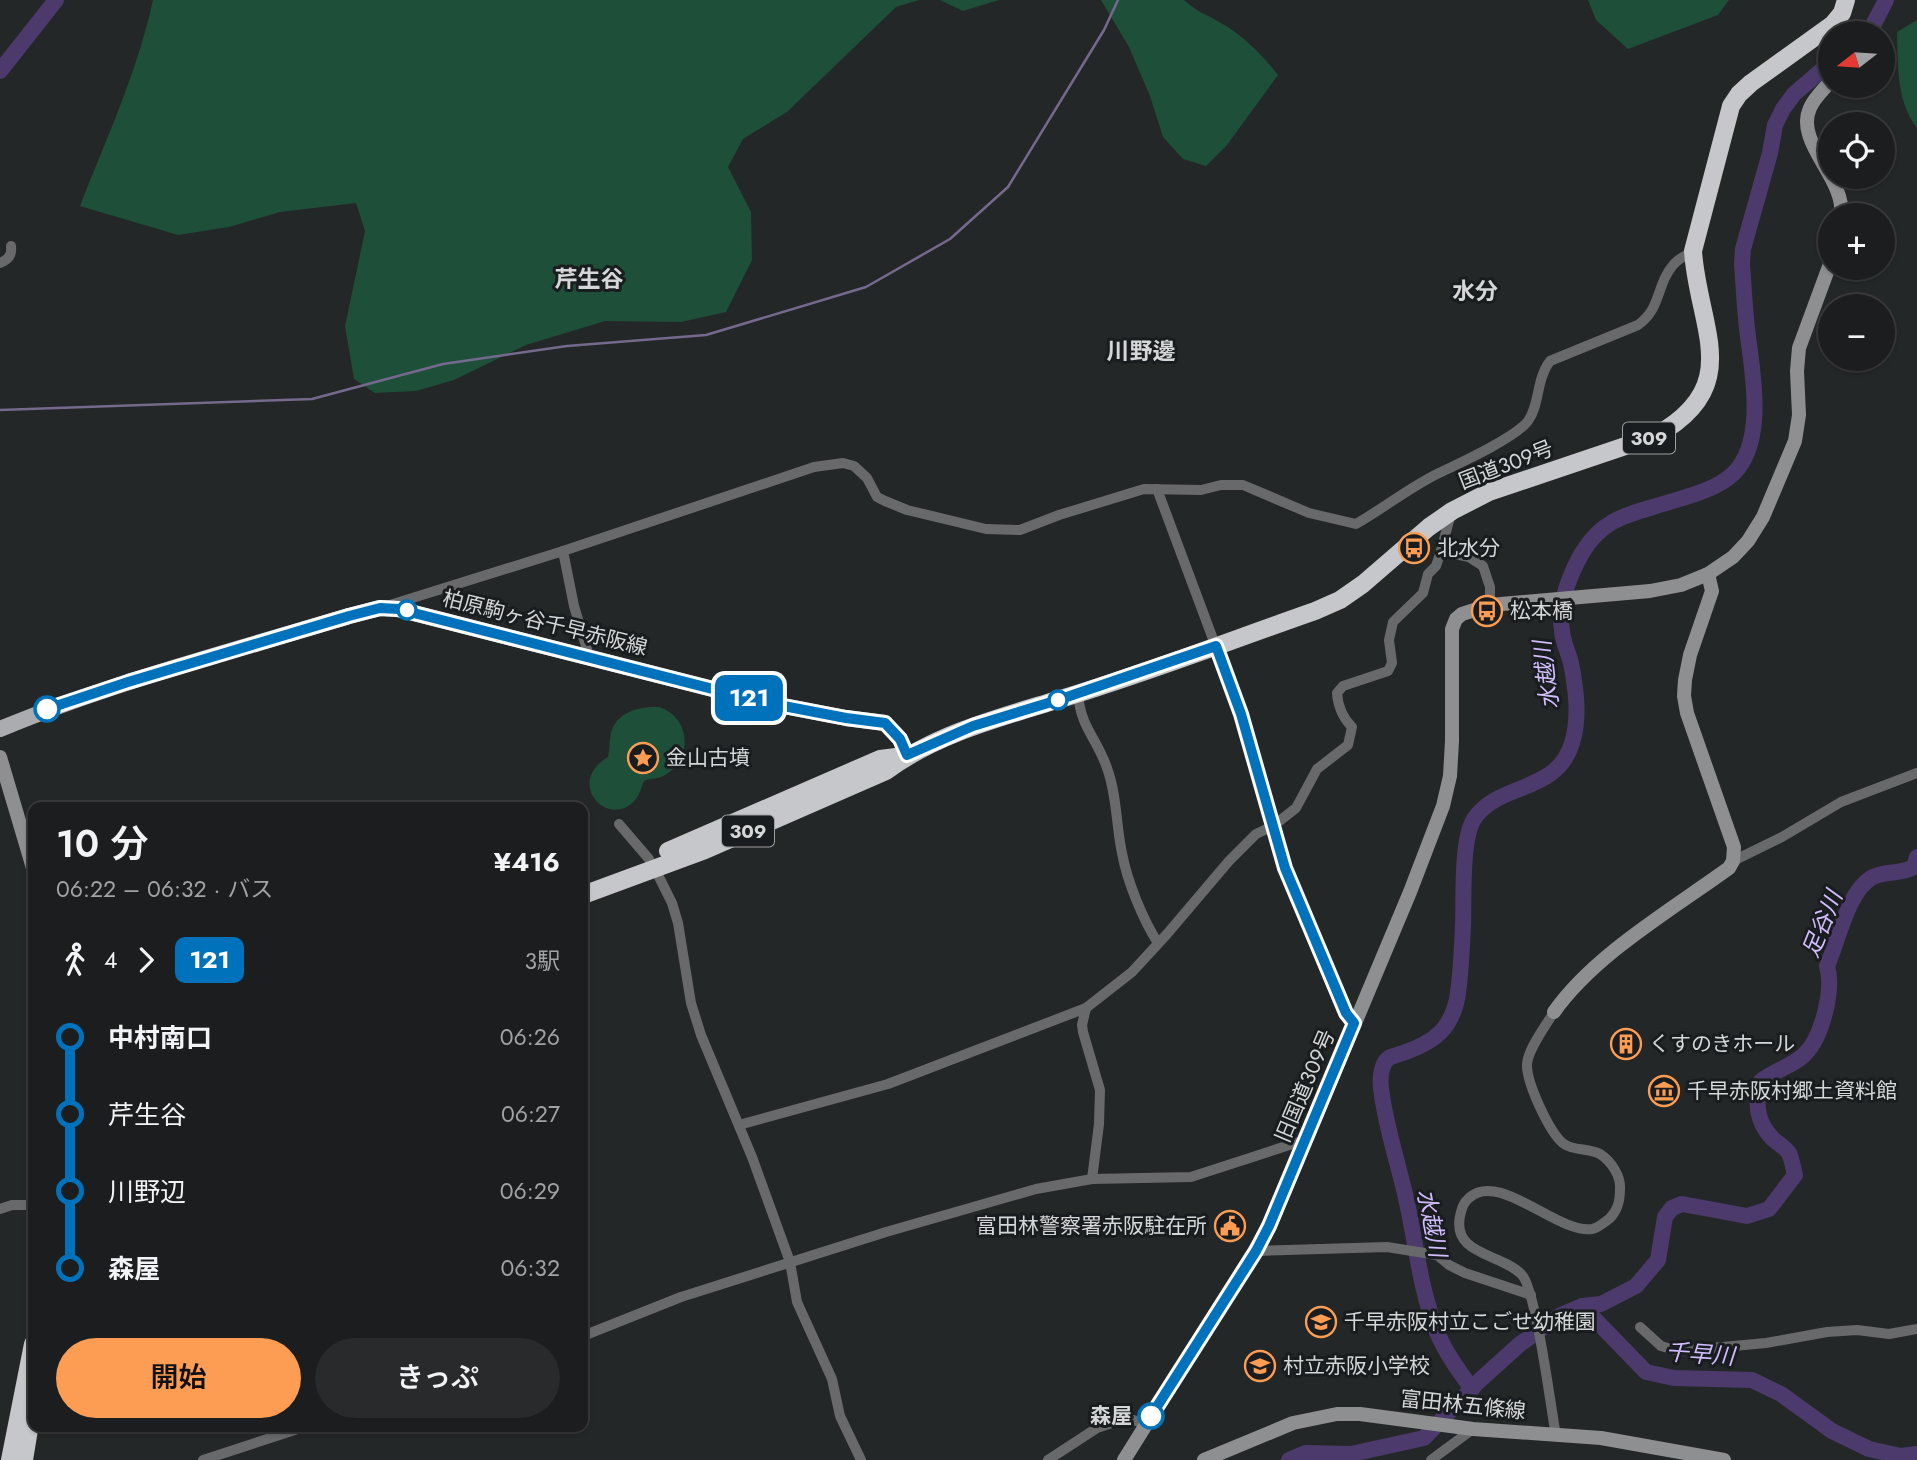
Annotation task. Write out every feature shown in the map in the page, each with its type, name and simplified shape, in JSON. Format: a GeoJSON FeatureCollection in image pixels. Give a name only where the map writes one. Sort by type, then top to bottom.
{"type":"FeatureCollection","features":[{"type":"Feature","properties":{"kind":"highway","name":"国道309号"},"geometry":{"type":"LineString","coordinates":[[907,755],[973,726],[1078,693],[1315,611],[1340,600],[1384,568],[1452,510],[1489,492],[1655,436],[1678,424],[1707,385],[1712,365],[1709,337],[1694,276],[1693,251],[1731,106],[1738,94],[1751,83],[1818,43]]}},
{"type":"Feature","properties":{"kind":"highway","name":"309"},"geometry":{"type":"LineString","coordinates":[[588,893],[880,759],[907,755]]}},
{"type":"Feature","properties":{"kind":"highway","name":"309"},"geometry":{"type":"LineString","coordinates":[[588,882],[652,864]]}},
{"type":"Feature","properties":{"kind":"highway"},"geometry":{"type":"LineString","coordinates":[[10,1460],[28,1369]]}},
{"type":"Feature","properties":{"kind":"highway"},"geometry":{"type":"LineString","coordinates":[[24,1460],[29,1432]]}},
{"type":"Feature","properties":{"kind":"main road","name":"柏原駒ヶ谷千早赤阪線"},"geometry":{"type":"LineString","coordinates":[[0,729],[40,712],[128,682],[380,608],[411,611],[768,703],[885,723],[900,739],[907,755]]}},
{"type":"Feature","properties":{"kind":"street"},"geometry":{"type":"LineString","coordinates":[[1818,96],[1809,109],[1808,132],[1839,193],[1841,203]]}},
{"type":"Feature","properties":{"kind":"street"},"geometry":{"type":"LineString","coordinates":[[0,263],[7,260],[12,253],[11,246]]}},
{"type":"Feature","properties":{"kind":"street"},"geometry":{"type":"LineString","coordinates":[[380,608],[563,551],[814,467],[835,464],[855,466],[867,478],[877,497],[885,501],[907,510],[986,530],[1020,530],[1059,514],[1144,489],[1201,490],[1221,485],[1243,485],[1309,513],[1356,524],[1438,474],[1461,464],[1528,421],[1543,370],[1550,361],[1615,335],[1646,319],[1653,311],[1663,281],[1675,262],[1693,251]]}},
{"type":"Feature","properties":{"kind":"street"},"geometry":{"type":"LineString","coordinates":[[1556,1436],[1531,1295],[1524,1277],[1508,1264],[1475,1251],[1462,1240],[1459,1223],[1463,1204],[1472,1194],[1484,1190],[1503,1193],[1572,1226],[1592,1229],[1605,1223],[1615,1213],[1621,1185],[1616,1172],[1599,1154],[1567,1146],[1556,1138],[1536,1096],[1527,1064],[1534,1045],[1569,992],[1601,961],[1729,868],[1733,860],[1734,847],[1731,837],[1687,713],[1684,696],[1690,655],[1712,591],[1708,574],[1733,557],[1748,541],[1763,517],[1795,441],[1800,415],[1797,371],[1800,348],[1824,280]]}},
{"type":"Feature","properties":{"kind":"street"},"geometry":{"type":"LineString","coordinates":[[1157,489],[1241,714],[1285,868],[1346,1013],[1354,1023]]}},
{"type":"Feature","properties":{"kind":"street"},"geometry":{"type":"LineString","coordinates":[[739,1125],[888,1084],[1086,1008],[1122,981],[1256,834],[1273,827],[1296,808],[1317,769],[1348,746],[1352,727],[1345,720],[1336,693],[1343,686],[1388,671],[1392,663],[1389,640],[1393,622],[1423,593],[1429,574],[1436,566],[1452,510]]}},
{"type":"Feature","properties":{"kind":"street"},"geometry":{"type":"LineString","coordinates":[[563,551],[574,606],[589,656]]}},
{"type":"Feature","properties":{"kind":"street"},"geometry":{"type":"LineString","coordinates":[[1441,551],[1469,557],[1483,566],[1490,587],[1490,605]]}},
{"type":"Feature","properties":{"kind":"street","name":"旧国道309号"},"geometry":{"type":"LineString","coordinates":[[1124,1460],[1256,1251],[1269,1226],[1410,892],[1443,806],[1450,776],[1452,629],[1455,619],[1490,605],[1650,592],[1681,585],[1708,574]]}},
{"type":"Feature","properties":{"kind":"street"},"geometry":{"type":"LineString","coordinates":[[1078,693],[1079,713],[1107,767],[1122,855],[1150,930],[1158,943]]}},
{"type":"Feature","properties":{"kind":"street"},"geometry":{"type":"LineString","coordinates":[[0,757],[28,851]]}},
{"type":"Feature","properties":{"kind":"street"},"geometry":{"type":"LineString","coordinates":[[1733,860],[1782,837],[1841,802],[1917,773]]}},
{"type":"Feature","properties":{"kind":"street"},"geometry":{"type":"LineString","coordinates":[[620,824],[652,864],[672,903],[678,923],[691,1003],[701,1035],[739,1125],[790,1262],[797,1302],[832,1378],[840,1416],[861,1460]]}},
{"type":"Feature","properties":{"kind":"street"},"geometry":{"type":"LineString","coordinates":[[1086,1008],[1083,1032],[1100,1090],[1092,1180]]}},
{"type":"Feature","properties":{"kind":"street"},"geometry":{"type":"LineString","coordinates":[[588,1334],[681,1297],[1036,1189],[1092,1180],[1191,1177],[1305,1140]]}},
{"type":"Feature","properties":{"kind":"street"},"geometry":{"type":"LineString","coordinates":[[0,1209],[12,1205],[28,1205]]}},
{"type":"Feature","properties":{"kind":"street"},"geometry":{"type":"LineString","coordinates":[[1256,1251],[1387,1247],[1437,1255],[1465,1273],[1531,1295]]}},
{"type":"Feature","properties":{"kind":"street"},"geometry":{"type":"LineString","coordinates":[[1640,1327],[1661,1346],[1679,1351],[1766,1343],[1827,1332],[1857,1330],[1889,1334],[1917,1329]]}},
{"type":"Feature","properties":{"kind":"street","name":"富田林五條線"},"geometry":{"type":"LineString","coordinates":[[1204,1460],[1312,1418],[1337,1414],[1630,1441],[1724,1460]]}},
{"type":"Feature","properties":{"kind":"street"},"geometry":{"type":"LineString","coordinates":[[1048,1460],[1097,1428],[1127,1418],[1146,1424]]}},
{"type":"Feature","properties":{"kind":"street"},"geometry":{"type":"LineString","coordinates":[[1431,1460],[1467,1428]]}},
{"type":"Feature","properties":{"kind":"street"},"geometry":{"type":"LineString","coordinates":[[203,1460],[289,1432]]}},
{"type":"Feature","properties":{"kind":"green space"},"geometry":{"type":"Polygon","coordinates":[[[153,0],[919,0],[896,7],[787,112],[743,139],[728,167],[751,212],[752,260],[726,312],[681,322],[605,321],[526,345],[454,380],[416,391],[375,393],[354,379],[345,326],[365,231],[356,203],[280,212],[229,227],[178,235],[80,206],[130,79],[153,0]]]}},
{"type":"Feature","properties":{"kind":"green space"},"geometry":{"type":"Polygon","coordinates":[[[940,0],[999,0],[963,11],[940,0]]]}},
{"type":"Feature","properties":{"kind":"green space"},"geometry":{"type":"Polygon","coordinates":[[[1101,0],[1184,0],[1237,34],[1259,53],[1278,75],[1227,145],[1206,166],[1183,159],[1163,137],[1150,96],[1129,47],[1101,0]]]}},
{"type":"Feature","properties":{"kind":"green space"},"geometry":{"type":"Polygon","coordinates":[[[1588,0],[1729,0],[1718,15],[1628,49],[1596,20],[1588,0]]]}},
{"type":"Feature","properties":{"kind":"green space"},"geometry":{"type":"Polygon","coordinates":[[[1917,20],[1917,128],[1902,94],[1897,32],[1917,20]]]}},
{"type":"Feature","properties":{"kind":"green space","name":"金山古墳"},"geometry":{"type":"Polygon","coordinates":[[[659,707],[677,719],[682,728],[684,748],[681,758],[665,775],[644,781],[637,798],[625,808],[614,810],[603,806],[595,800],[590,790],[590,779],[595,768],[608,757],[614,726],[623,715],[630,712],[659,707]]]}},
{"type":"Feature","properties":{"kind":"waterway"},"geometry":{"type":"LineString","coordinates":[[0,71],[56,0]]}},
{"type":"Feature","properties":{"kind":"waterway"},"geometry":{"type":"LineString","coordinates":[[0,410],[312,399],[443,364],[567,346],[706,335],[866,287],[950,239],[1008,187],[1104,30],[1118,0]]}},
{"type":"Feature","properties":{"kind":"waterway","name":"水越川"},"geometry":{"type":"LineString","coordinates":[[1875,21],[1886,0]]}},
{"type":"Feature","properties":{"kind":"waterway","name":"水越川"},"geometry":{"type":"LineString","coordinates":[[1472,1389],[1440,1339],[1426,1298],[1405,1194],[1385,1115],[1381,1075],[1385,1062],[1391,1057],[1414,1049],[1441,1032],[1456,1005],[1461,968],[1465,855],[1474,819],[1484,807],[1497,799],[1541,780],[1554,771],[1572,743],[1577,714],[1576,693],[1561,621],[1569,581],[1582,553],[1596,534],[1612,522],[1716,486],[1733,474],[1743,461],[1753,430],[1754,412],[1743,249],[1770,153],[1775,125],[1794,94],[1818,73]]}},
{"type":"Feature","properties":{"kind":"waterway","name":"足谷川"},"geometry":{"type":"LineString","coordinates":[[1289,1460],[1306,1453],[1351,1454],[1424,1438],[1479,1381],[1520,1344],[1561,1315],[1582,1306],[1601,1304],[1636,1286],[1658,1260],[1665,1217],[1672,1208],[1682,1204],[1747,1216],[1769,1209],[1795,1175],[1789,1153],[1767,1132],[1760,1118],[1758,1097],[1761,1081],[1799,1059],[1816,1037],[1828,1000],[1827,966],[1849,906],[1856,895],[1871,878],[1914,867],[1917,857]]}},
{"type":"Feature","properties":{"kind":"waterway","name":"千早川"},"geometry":{"type":"LineString","coordinates":[[1582,1306],[1646,1372],[1674,1378],[1752,1380],[1781,1394],[1832,1431],[1869,1449],[1901,1456],[1917,1454]]}},
{"type":"Feature","properties":{"kind":"bus line","name":"121"},"geometry":{"type":"LineString","coordinates":[[47,709],[128,682],[380,608],[411,611],[768,703],[885,723],[900,739],[907,755],[973,726],[1216,646],[1241,714],[1285,868],[1346,1013],[1354,1023],[1269,1226],[1256,1251],[1151,1416]]}},
{"type":"Feature","properties":{"kind":"place","name":"北水分"},"geometry":{"type":"Point","coordinates":[1414,548]}},
{"type":"Feature","properties":{"kind":"place","name":"松本橋"},"geometry":{"type":"Point","coordinates":[1487,611]}},
{"type":"Feature","properties":{"kind":"place","name":"金山古墳"},"geometry":{"type":"Point","coordinates":[643,758]}},
{"type":"Feature","properties":{"kind":"place","name":"くすのきホール"},"geometry":{"type":"Point","coordinates":[1626,1044]}},
{"type":"Feature","properties":{"kind":"place","name":"千早赤阪村郷土資料館"},"geometry":{"type":"Point","coordinates":[1664,1091]}},
{"type":"Feature","properties":{"kind":"place","name":"富田林警察署赤阪駐在所"},"geometry":{"type":"Point","coordinates":[1230,1226]}},
{"type":"Feature","properties":{"kind":"place","name":"千早赤阪村立こごせ幼稚園"},"geometry":{"type":"Point","coordinates":[1321,1322]}},
{"type":"Feature","properties":{"kind":"place","name":"村立赤阪小学校"},"geometry":{"type":"Point","coordinates":[1260,1366]}},
{"type":"Feature","properties":{"kind":"place","name":"森屋"},"geometry":{"type":"Point","coordinates":[1151,1416]}},
{"type":"Feature","properties":{"kind":"district","name":"芹生谷"},"geometry":{"type":"Point","coordinates":[589,279]}},
{"type":"Feature","properties":{"kind":"district","name":"水分"},"geometry":{"type":"Point","coordinates":[1475,291]}},
{"type":"Feature","properties":{"kind":"district","name":"川野邊"},"geometry":{"type":"Point","coordinates":[1141,351]}}]}
